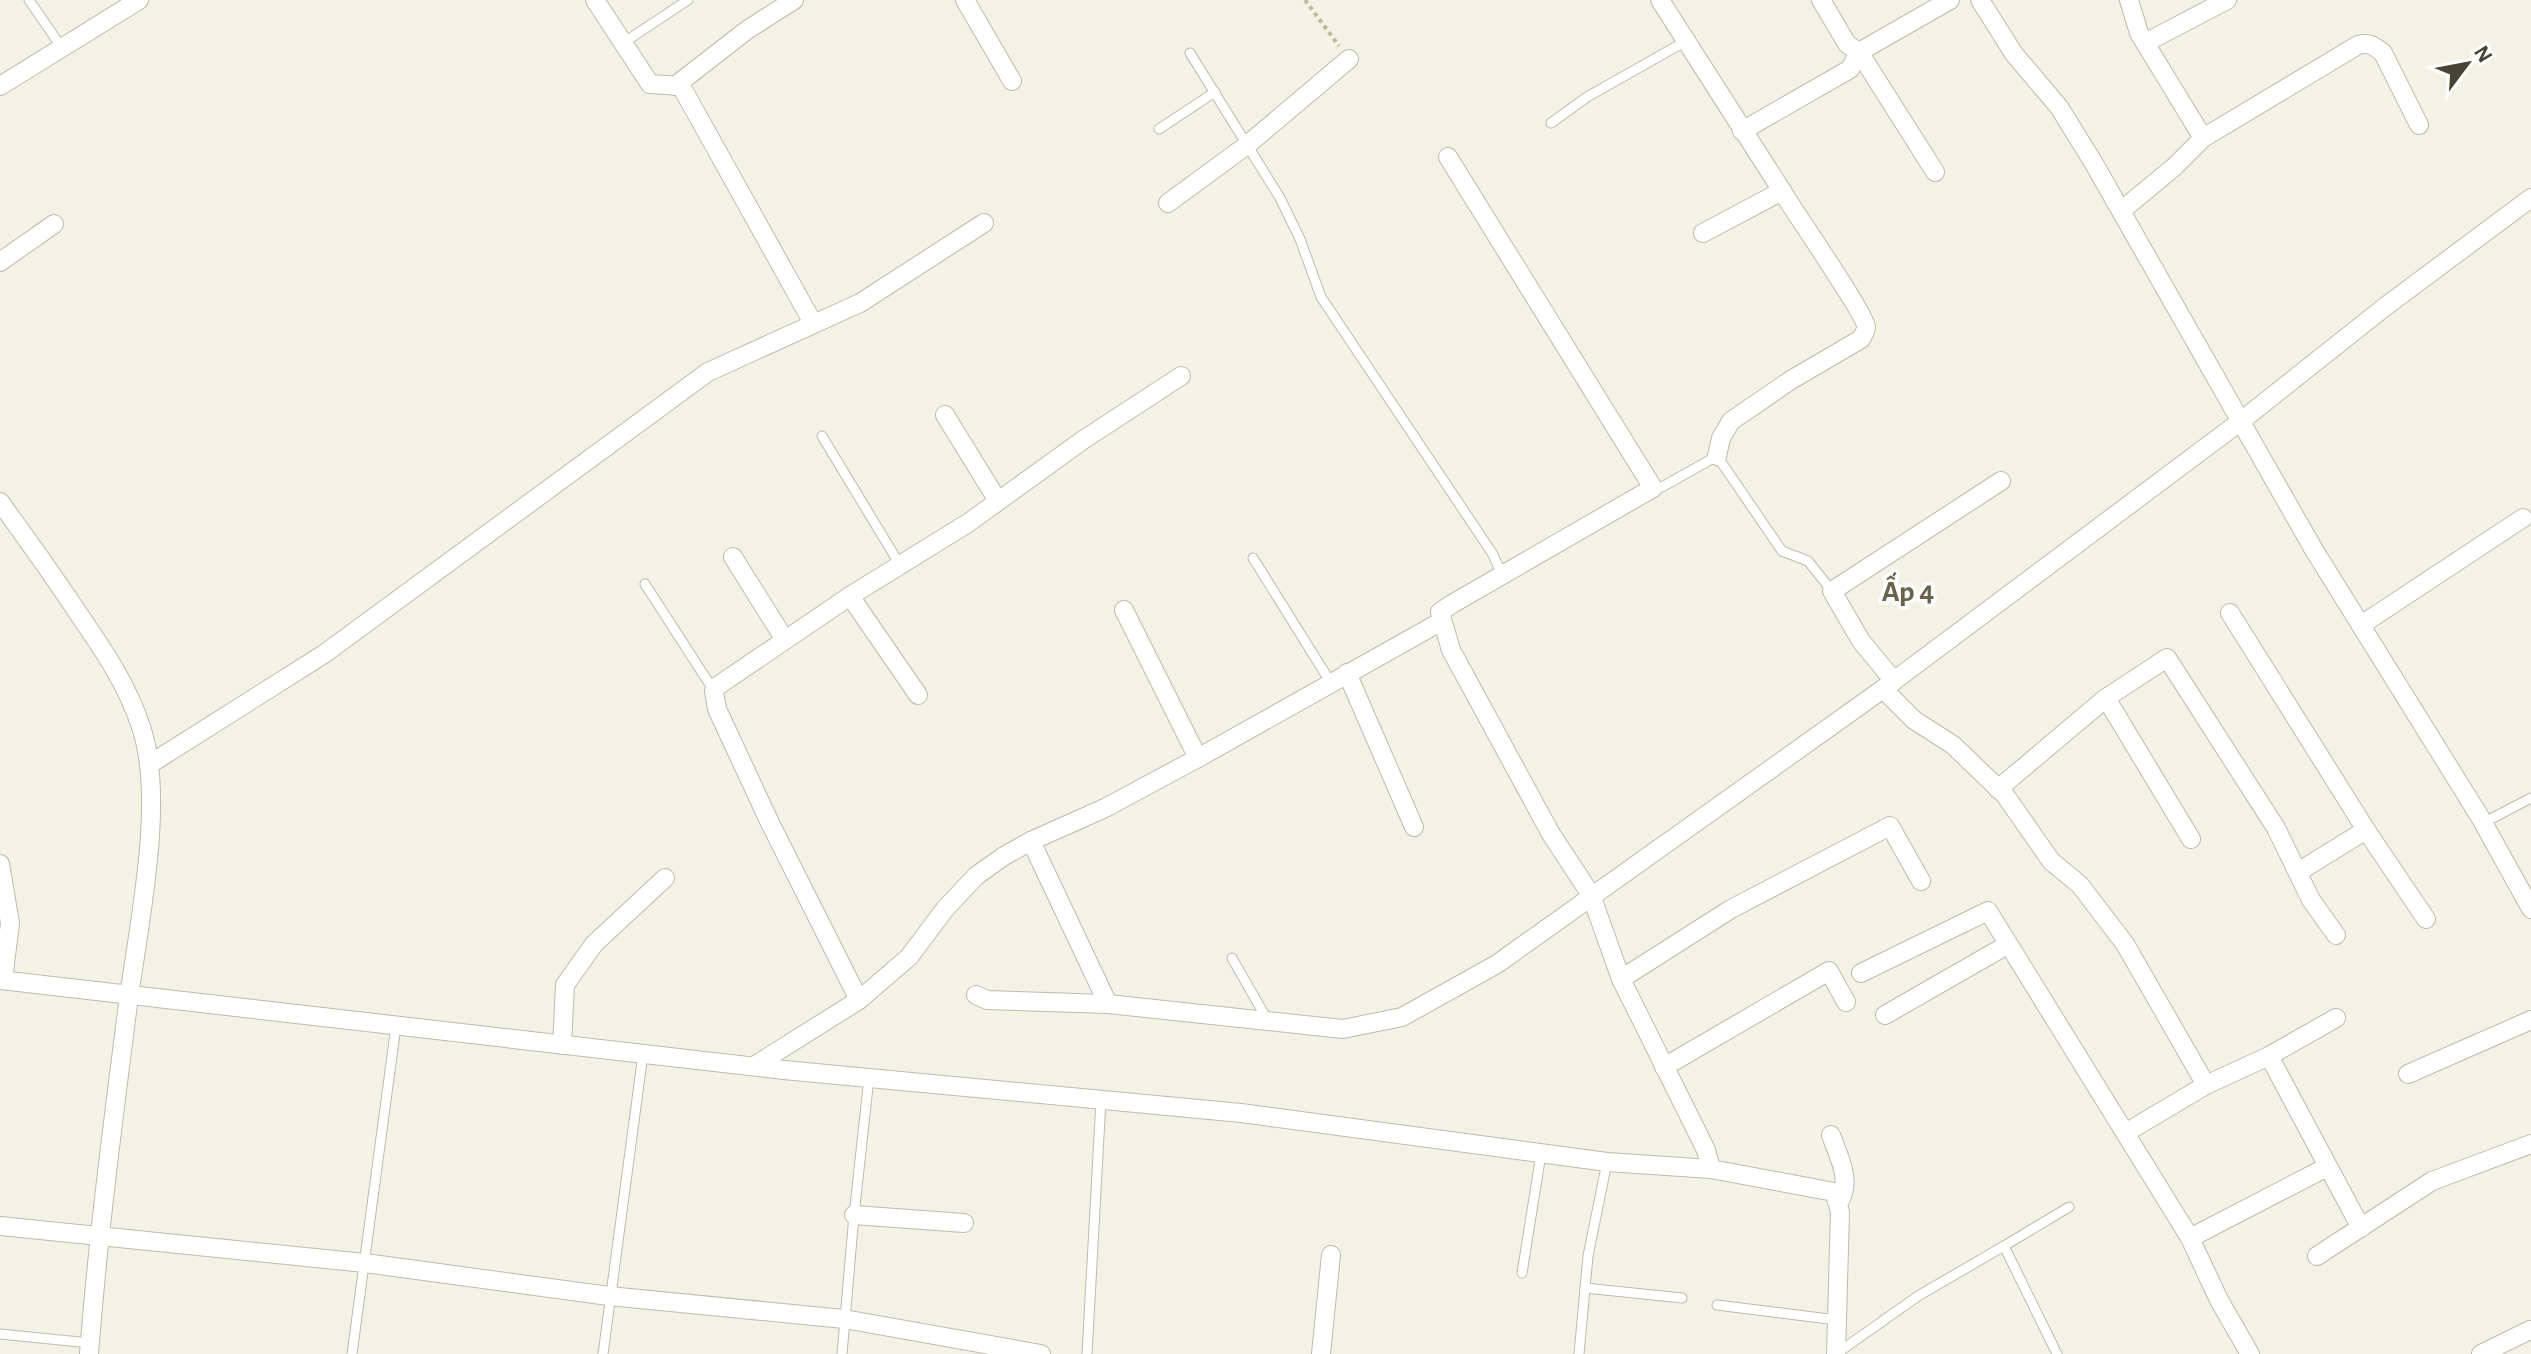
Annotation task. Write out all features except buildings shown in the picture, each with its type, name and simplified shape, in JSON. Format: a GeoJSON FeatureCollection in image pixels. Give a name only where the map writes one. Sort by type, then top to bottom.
{"type":"FeatureCollection","features":[{"type":"Feature","properties":{"kind":"street"},"geometry":{"type":"LineString","coordinates":[[0,86],[139,0]]}},
{"type":"Feature","properties":{"kind":"street"},"geometry":{"type":"LineString","coordinates":[[595,0],[650,84],[681,86],[813,323]]}},
{"type":"Feature","properties":{"kind":"street"},"geometry":{"type":"LineString","coordinates":[[675,86],[747,30],[794,0]]}},
{"type":"Feature","properties":{"kind":"street"},"geometry":{"type":"LineString","coordinates":[[965,0],[1012,81]]}},
{"type":"Feature","properties":{"kind":"street"},"geometry":{"type":"LineString","coordinates":[[1660,0],[1866,324],[1861,339],[1791,380],[1731,421],[1721,438],[1717,456]]}},
{"type":"Feature","properties":{"kind":"street"},"geometry":{"type":"LineString","coordinates":[[1821,0],[1847,44],[1859,52],[1935,172]]}},
{"type":"Feature","properties":{"kind":"street"},"geometry":{"type":"LineString","coordinates":[[1742,131],[1850,69],[1859,52],[1950,0]]}},
{"type":"Feature","properties":{"kind":"street"},"geometry":{"type":"LineString","coordinates":[[1980,0],[2014,54],[2059,107],[2361,625],[2483,823],[2531,909]]}},
{"type":"Feature","properties":{"kind":"street"},"geometry":{"type":"LineString","coordinates":[[2129,0],[2139,33],[2203,138]]}},
{"type":"Feature","properties":{"kind":"street"},"geometry":{"type":"LineString","coordinates":[[2145,43],[2227,0]]}},
{"type":"Feature","properties":{"kind":"street"},"geometry":{"type":"LineString","coordinates":[[2121,211],[2203,138],[2358,45],[2366,43],[2383,53],[2419,125]]}},
{"type":"Feature","properties":{"kind":"street"},"geometry":{"type":"LineString","coordinates":[[1168,203],[1247,145],[1349,59]]}},
{"type":"Feature","properties":{"kind":"street"},"geometry":{"type":"LineString","coordinates":[[1448,157],[1653,488],[1440,612],[1442,621],[1451,650],[1551,834],[1591,895],[1621,979],[1706,1150],[1711,1169]]}},
{"type":"Feature","properties":{"kind":"street"},"geometry":{"type":"LineString","coordinates":[[1703,233],[1782,191]]}},
{"type":"Feature","properties":{"kind":"street"},"geometry":{"type":"LineString","coordinates":[[976,995],[987,1000],[1108,1004],[1343,1029],[1402,1017],[1497,964],[1889,685],[2241,421],[2386,306],[2531,198]]}},
{"type":"Feature","properties":{"kind":"street"},"geometry":{"type":"LineString","coordinates":[[150,764],[324,654],[708,372],[860,303],[984,223]]}},
{"type":"Feature","properties":{"kind":"street"},"geometry":{"type":"LineString","coordinates":[[0,262],[54,224]]}},
{"type":"Feature","properties":{"kind":"street"},"geometry":{"type":"LineString","coordinates":[[859,1000],[770,823],[717,709],[714,691],[724,679],[968,523],[1083,440],[1181,376]]}},
{"type":"Feature","properties":{"kind":"street"},"geometry":{"type":"LineString","coordinates":[[945,415],[998,501]]}},
{"type":"Feature","properties":{"kind":"street"},"geometry":{"type":"LineString","coordinates":[[2001,481],[1832,591],[1914,720],[1953,745],[1998,789],[2051,861],[2080,885],[2125,944],[2206,1085]]}},
{"type":"Feature","properties":{"kind":"street"},"geometry":{"type":"LineString","coordinates":[[0,502],[55,578],[125,686],[142,729],[150,764],[150,819],[142,910],[98,1235],[90,1349]]}},
{"type":"Feature","properties":{"kind":"street"},"geometry":{"type":"LineString","coordinates":[[2361,625],[2523,518]]}},
{"type":"Feature","properties":{"kind":"street"},"geometry":{"type":"LineString","coordinates":[[733,557],[785,640]]}},
{"type":"Feature","properties":{"kind":"street"},"geometry":{"type":"LineString","coordinates":[[850,596],[918,695]]}},
{"type":"Feature","properties":{"kind":"street"},"geometry":{"type":"LineString","coordinates":[[1124,610],[1198,758]]}},
{"type":"Feature","properties":{"kind":"street"},"geometry":{"type":"LineString","coordinates":[[2230,613],[2366,830],[2426,919]]}},
{"type":"Feature","properties":{"kind":"street"},"geometry":{"type":"LineString","coordinates":[[754,1066],[859,1000],[909,957],[945,909],[976,876],[1031,841],[1105,808],[1442,621]]}},
{"type":"Feature","properties":{"kind":"street"},"geometry":{"type":"LineString","coordinates":[[1998,789],[2106,698],[2167,658],[2276,828],[2311,900],[2336,935]]}},
{"type":"Feature","properties":{"kind":"street"},"geometry":{"type":"LineString","coordinates":[[1339,678],[1414,827]]}},
{"type":"Feature","properties":{"kind":"street"},"geometry":{"type":"LineString","coordinates":[[2106,698],[2191,839]]}},
{"type":"Feature","properties":{"kind":"street"},"geometry":{"type":"LineString","coordinates":[[1621,979],[1731,909],[1890,826],[1921,881]]}},
{"type":"Feature","properties":{"kind":"street"},"geometry":{"type":"LineString","coordinates":[[2298,872],[2366,830]]}},
{"type":"Feature","properties":{"kind":"street"},"geometry":{"type":"LineString","coordinates":[[1031,841],[1108,1004]]}},
{"type":"Feature","properties":{"kind":"street"},"geometry":{"type":"LineString","coordinates":[[0,864],[10,923],[2,980],[754,1066],[1241,1113],[1607,1162],[1711,1169],[1834,1192],[1840,1212],[1836,1354]]}},
{"type":"Feature","properties":{"kind":"street"},"geometry":{"type":"LineString","coordinates":[[562,1045],[565,985],[594,944],[665,878]]}},
{"type":"Feature","properties":{"kind":"street"},"geometry":{"type":"LineString","coordinates":[[1861,973],[1988,911],[2190,1238],[2244,1352]]}},
{"type":"Feature","properties":{"kind":"street"},"geometry":{"type":"LineString","coordinates":[[1885,1015],[2007,945]]}},
{"type":"Feature","properties":{"kind":"street"},"geometry":{"type":"LineString","coordinates":[[1664,1067],[1829,971],[1846,1002]]}},
{"type":"Feature","properties":{"kind":"street"},"geometry":{"type":"LineString","coordinates":[[2127,1132],[2206,1085],[2269,1056],[2336,1018]]}},
{"type":"Feature","properties":{"kind":"street"},"geometry":{"type":"LineString","coordinates":[[2408,1074],[2531,1020]]}},
{"type":"Feature","properties":{"kind":"street"},"geometry":{"type":"LineString","coordinates":[[2269,1056],[2361,1228]]}},
{"type":"Feature","properties":{"kind":"street"},"geometry":{"type":"LineString","coordinates":[[1831,1135],[1846,1178],[1838,1204]]}},
{"type":"Feature","properties":{"kind":"street"},"geometry":{"type":"LineString","coordinates":[[2317,1256],[2432,1181],[2531,1144]]}},
{"type":"Feature","properties":{"kind":"street"},"geometry":{"type":"LineString","coordinates":[[2190,1238],[2327,1167]]}},
{"type":"Feature","properties":{"kind":"street"},"geometry":{"type":"LineString","coordinates":[[854,1215],[964,1223]]}},
{"type":"Feature","properties":{"kind":"street"},"geometry":{"type":"LineString","coordinates":[[0,1226],[365,1263],[609,1296],[844,1319],[1041,1354]]}},
{"type":"Feature","properties":{"kind":"street"},"geometry":{"type":"LineString","coordinates":[[1321,1354],[1331,1255]]}},
{"type":"Feature","properties":{"kind":"street"},"geometry":{"type":"LineString","coordinates":[[2481,1354],[2530,1330]]}},
{"type":"Feature","properties":{"kind":"lane"},"geometry":{"type":"LineString","coordinates":[[29,0],[62,48]]}},
{"type":"Feature","properties":{"kind":"lane"},"geometry":{"type":"LineString","coordinates":[[623,43],[688,0]]}},
{"type":"Feature","properties":{"kind":"lane"},"geometry":{"type":"LineString","coordinates":[[1551,123],[1587,97],[1686,41]]}},
{"type":"Feature","properties":{"kind":"lane"},"geometry":{"type":"LineString","coordinates":[[1190,53],[1280,198],[1300,239],[1321,297],[1492,553],[1503,576]]}},
{"type":"Feature","properties":{"kind":"lane"},"geometry":{"type":"LineString","coordinates":[[1159,129],[1215,92]]}},
{"type":"Feature","properties":{"kind":"lane"},"geometry":{"type":"LineString","coordinates":[[822,436],[900,565]]}},
{"type":"Feature","properties":{"kind":"lane"},"geometry":{"type":"LineString","coordinates":[[1653,488],[1662,487],[1717,456],[1782,551],[1808,561],[1832,591]]}},
{"type":"Feature","properties":{"kind":"lane"},"geometry":{"type":"LineString","coordinates":[[1253,558],[1339,678]]}},
{"type":"Feature","properties":{"kind":"lane"},"geometry":{"type":"LineString","coordinates":[[645,584],[714,691]]}},
{"type":"Feature","properties":{"kind":"lane"},"geometry":{"type":"LineString","coordinates":[[2483,823],[2531,798]]}},
{"type":"Feature","properties":{"kind":"lane"},"geometry":{"type":"LineString","coordinates":[[1232,958],[1268,1021]]}},
{"type":"Feature","properties":{"kind":"lane"},"geometry":{"type":"LineString","coordinates":[[352,1354],[396,1026]]}},
{"type":"Feature","properties":{"kind":"lane"},"geometry":{"type":"LineString","coordinates":[[603,1354],[643,1054]]}},
{"type":"Feature","properties":{"kind":"lane"},"geometry":{"type":"LineString","coordinates":[[842,1354],[869,1078]]}},
{"type":"Feature","properties":{"kind":"lane"},"geometry":{"type":"LineString","coordinates":[[1087,1354],[1101,1100]]}},
{"type":"Feature","properties":{"kind":"lane"},"geometry":{"type":"LineString","coordinates":[[1522,1273],[1541,1154]]}},
{"type":"Feature","properties":{"kind":"lane"},"geometry":{"type":"LineString","coordinates":[[1579,1354],[1588,1256],[1607,1162]]}},
{"type":"Feature","properties":{"kind":"lane"},"geometry":{"type":"LineString","coordinates":[[1836,1354],[1918,1296],[2069,1207]]}},
{"type":"Feature","properties":{"kind":"lane"},"geometry":{"type":"LineString","coordinates":[[2004,1246],[2057,1354]]}},
{"type":"Feature","properties":{"kind":"lane"},"geometry":{"type":"LineString","coordinates":[[1585,1288],[1682,1298]]}},
{"type":"Feature","properties":{"kind":"lane"},"geometry":{"type":"LineString","coordinates":[[1717,1305],[1837,1320]]}},
{"type":"Feature","properties":{"kind":"lane"},"geometry":{"type":"LineString","coordinates":[[0,1334],[90,1349]]}},
{"type":"Feature","properties":{"kind":"path"},"geometry":{"type":"LineString","coordinates":[[1305,0],[1349,59]]}},
{"type":"Feature","properties":{"kind":"district","name":"Ấp 4"},"geometry":{"type":"Point","coordinates":[1908,592]}}]}
